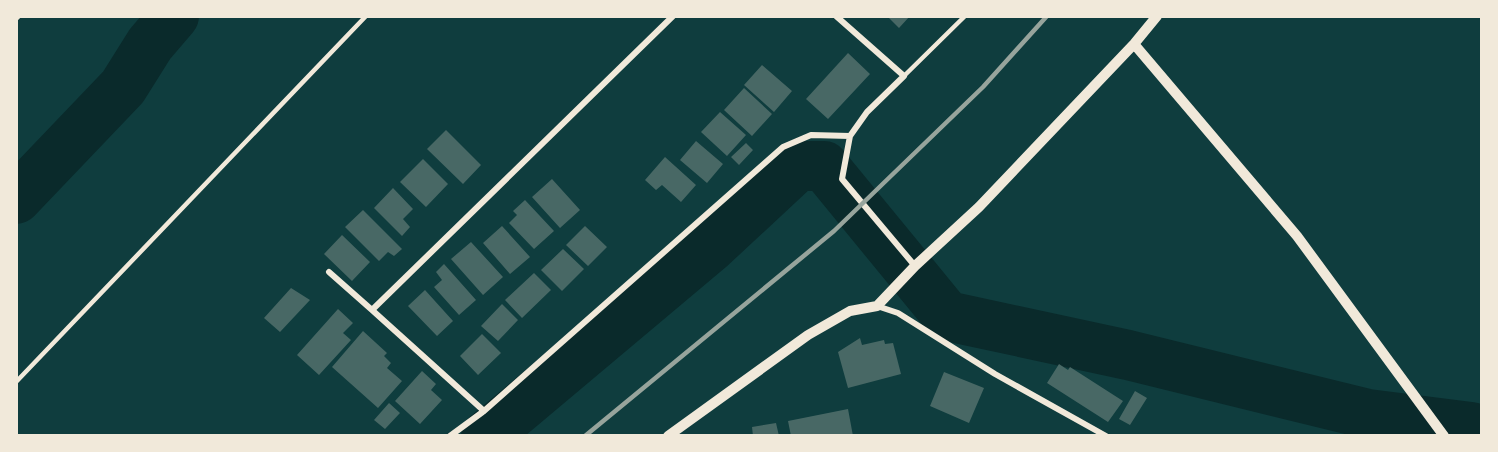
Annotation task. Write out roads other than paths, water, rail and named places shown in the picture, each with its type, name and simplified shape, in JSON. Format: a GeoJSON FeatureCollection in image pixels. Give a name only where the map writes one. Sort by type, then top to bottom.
{"type":"FeatureCollection","features":[{"type":"Feature","properties":{"kind":"street"},"geometry":{"type":"LineString","coordinates":[[372,310],[673,16]]}},
{"type":"Feature","properties":{"kind":"street"},"geometry":{"type":"LineString","coordinates":[[836,16],[904,76],[867,112],[850,136],[842,179],[915,266]]}},
{"type":"Feature","properties":{"kind":"street"},"geometry":{"type":"LineString","coordinates":[[878,306],[915,266],[979,207],[1134,44],[1157,16]]}},
{"type":"Feature","properties":{"kind":"street"},"geometry":{"type":"LineString","coordinates":[[1134,44],[1296,236],[1444,435]]}},
{"type":"Feature","properties":{"kind":"street"},"geometry":{"type":"LineString","coordinates":[[450,435],[484,411],[783,147],[811,135],[850,136]]}},
{"type":"Feature","properties":{"kind":"street"},"geometry":{"type":"LineString","coordinates":[[330,272],[484,411]]}},
{"type":"Feature","properties":{"kind":"street"},"geometry":{"type":"LineString","coordinates":[[668,435],[808,335],[850,311],[878,306],[898,313],[995,374],[1106,435]]}},
{"type":"Feature","properties":{"kind":"lane"},"geometry":{"type":"LineString","coordinates":[[16,382],[366,16]]}},
{"type":"Feature","properties":{"kind":"lane"},"geometry":{"type":"LineString","coordinates":[[904,76],[965,16]]}},
{"type":"Feature","properties":{"kind":"waterway"},"geometry":{"type":"LineString","coordinates":[[16,199],[123,87],[150,44],[174,16]]}},
{"type":"Feature","properties":{"kind":"waterway"},"geometry":{"type":"LineString","coordinates":[[486,436],[712,246],[798,166],[824,166],[947,316],[1128,355],[1368,414],[1471,427],[1478,436]]}},
{"type":"Feature","properties":{"kind":"railway"},"geometry":{"type":"LineString","coordinates":[[585,436],[834,231],[983,87],[1047,16]]}}]}
